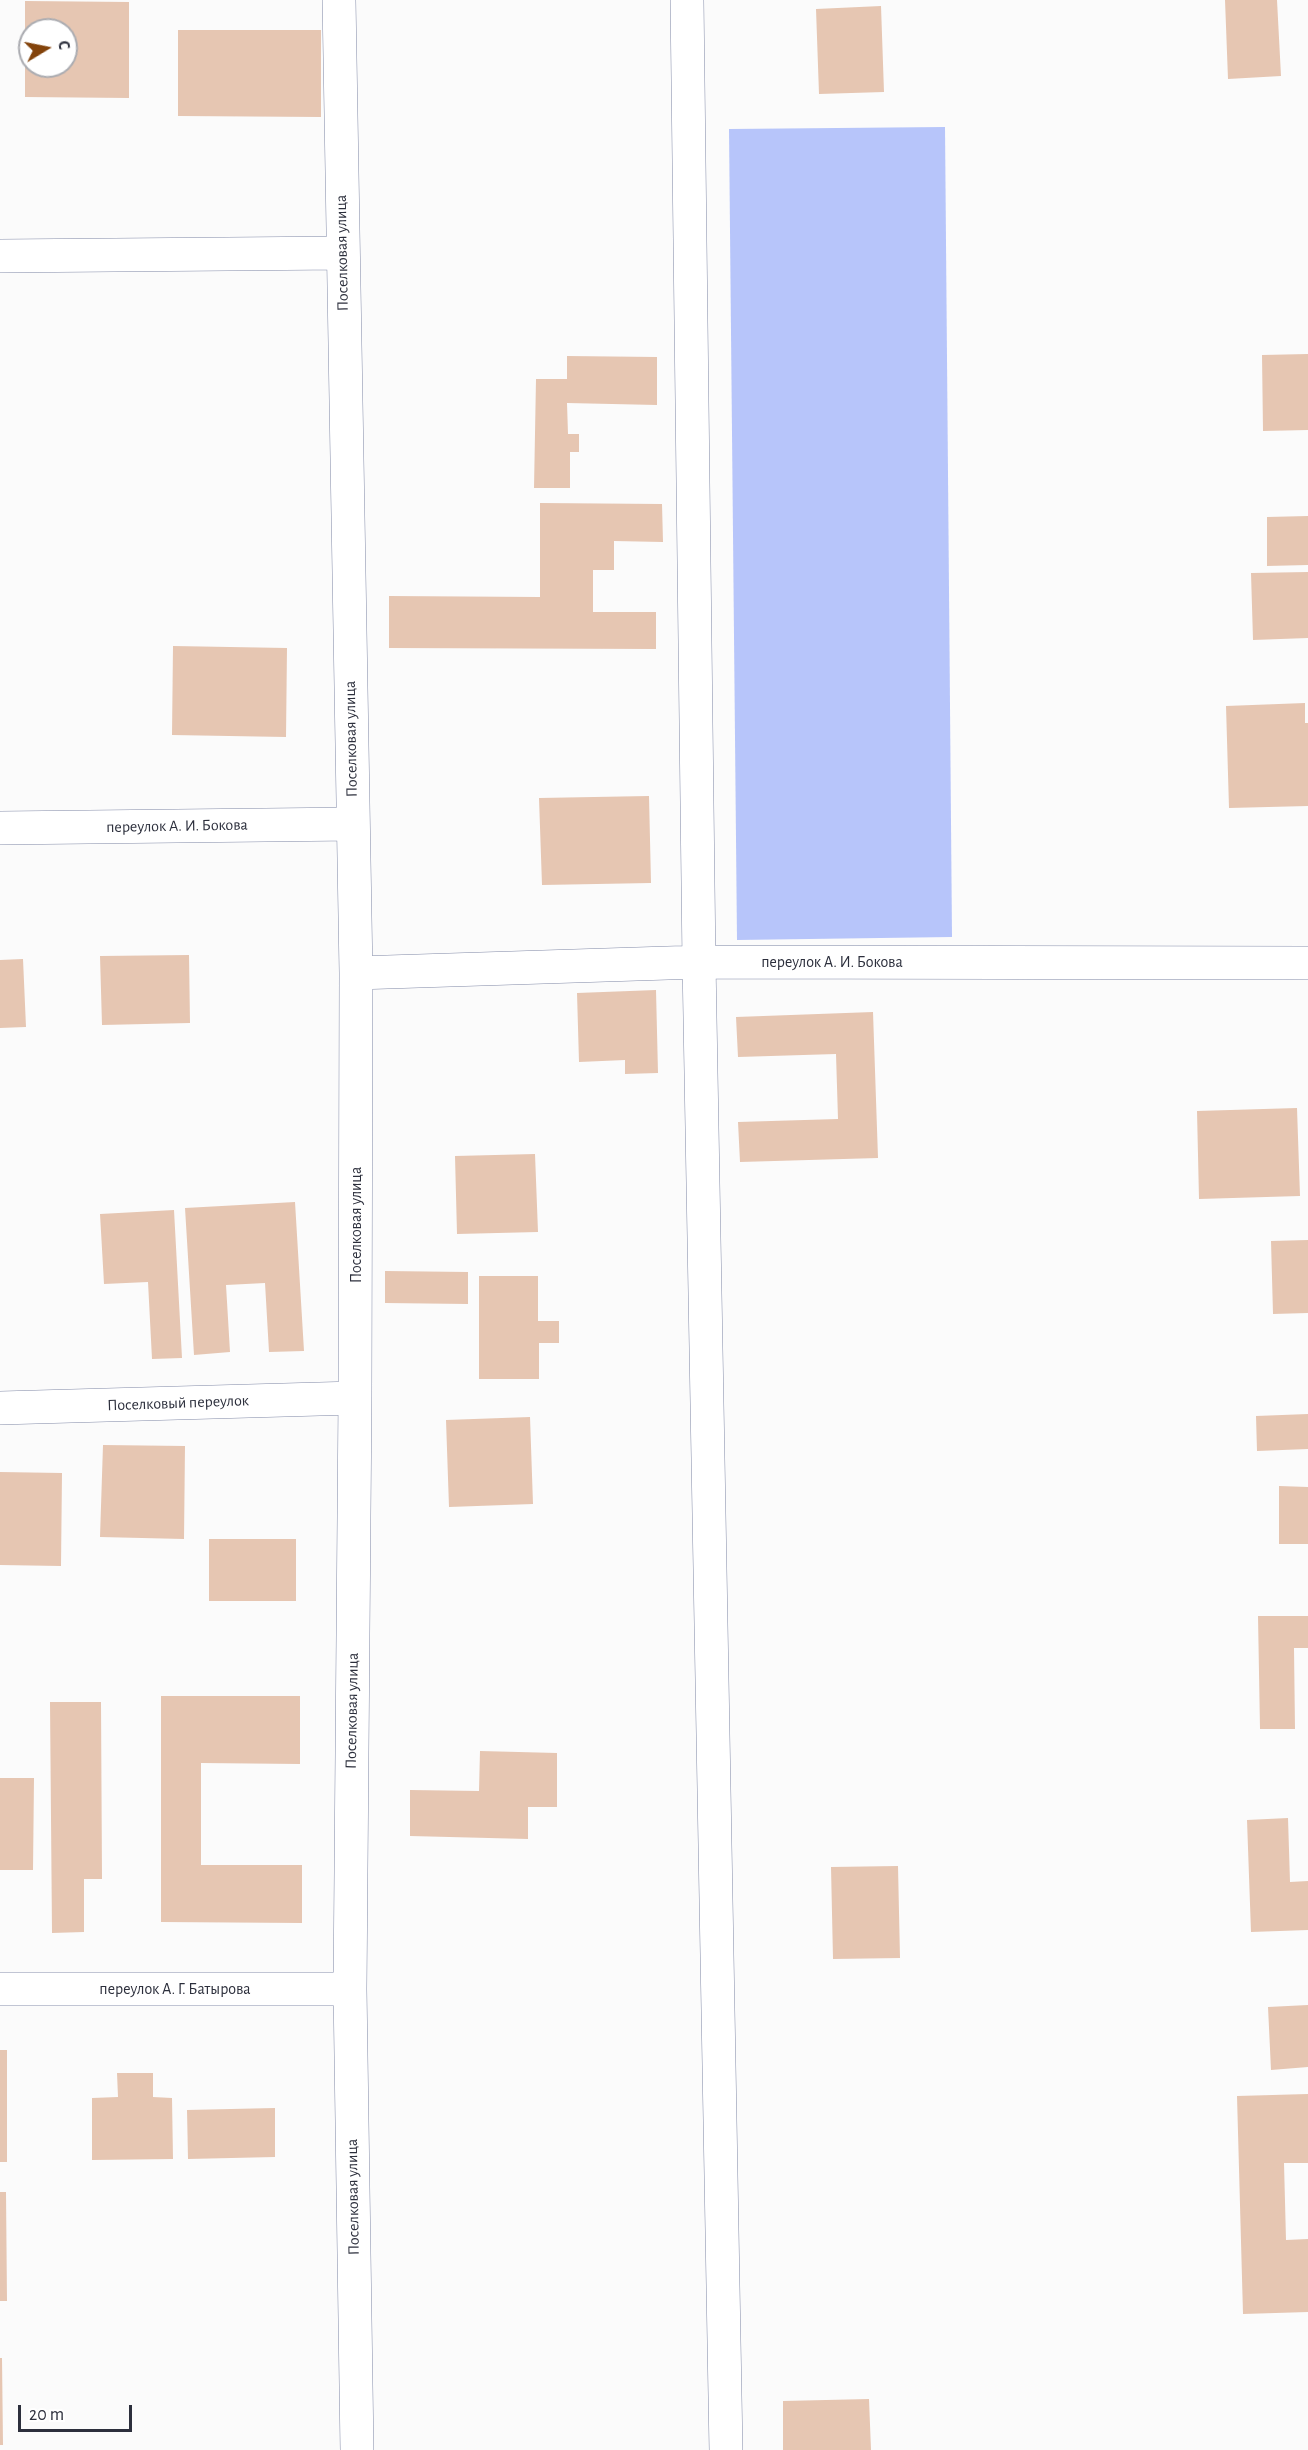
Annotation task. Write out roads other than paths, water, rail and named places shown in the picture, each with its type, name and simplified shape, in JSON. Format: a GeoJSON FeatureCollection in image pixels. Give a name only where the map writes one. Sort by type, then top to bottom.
{"type":"FeatureCollection","features":[{"type":"Feature","properties":{"kind":"street","name":"Поселковая улица"},"geometry":{"type":"LineString","coordinates":[[339,0],[341,253],[356,973],[350,1989],[357,2450]]}},
{"type":"Feature","properties":{"kind":"street"},"geometry":{"type":"LineString","coordinates":[[687,0],[699,962],[726,2450]]}},
{"type":"Feature","properties":{"kind":"street"},"geometry":{"type":"LineString","coordinates":[[0,256],[341,253]]}},
{"type":"Feature","properties":{"kind":"street","name":"переулок А. И. Бокова"},"geometry":{"type":"LineString","coordinates":[[0,828],[353,824]]}},
{"type":"Feature","properties":{"kind":"street","name":"переулок А. И. Бокова"},"geometry":{"type":"LineString","coordinates":[[356,973],[699,962],[1308,963]]}},
{"type":"Feature","properties":{"kind":"street","name":"Поселковый переулок"},"geometry":{"type":"LineString","coordinates":[[0,1408],[355,1398]]}},
{"type":"Feature","properties":{"kind":"street","name":"переулок А. Г. Батырова"},"geometry":{"type":"LineString","coordinates":[[0,1989],[350,1989]]}}]}
